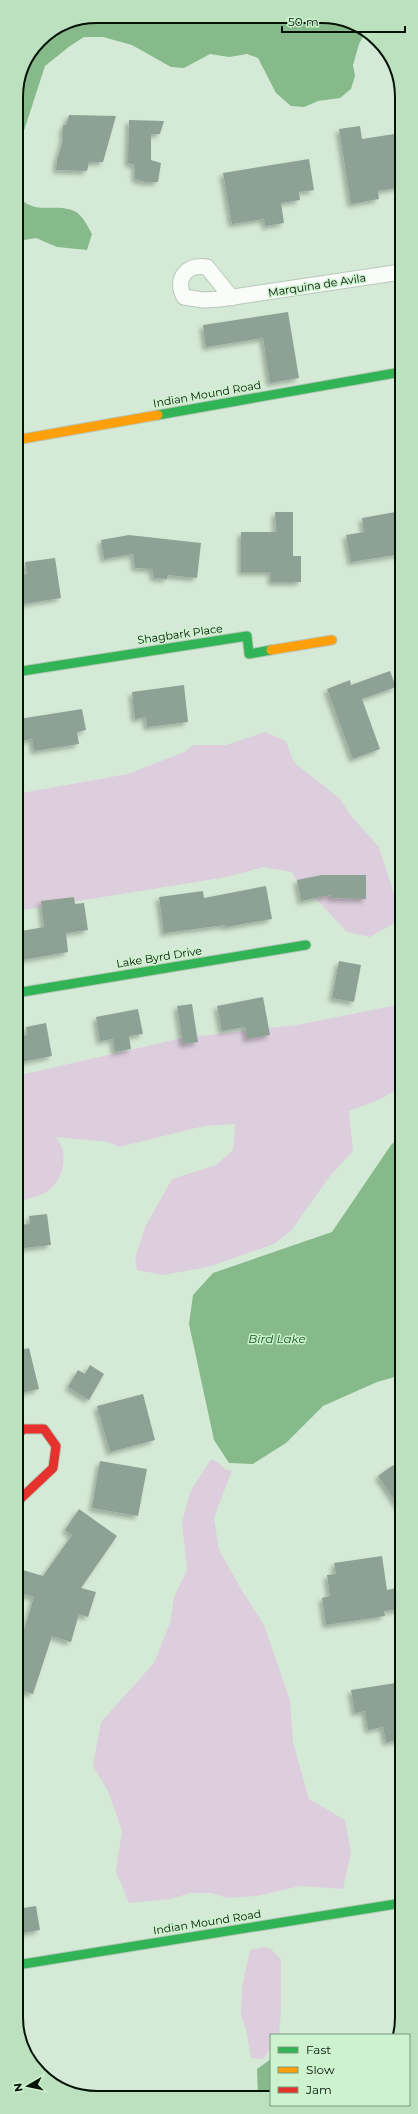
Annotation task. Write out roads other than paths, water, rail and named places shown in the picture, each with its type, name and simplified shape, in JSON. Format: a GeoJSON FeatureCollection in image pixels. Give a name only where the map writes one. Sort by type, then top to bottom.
{"type":"FeatureCollection","features":[{"type":"Feature","properties":{"kind":"street","name":"Marquina de Avila"},"geometry":{"type":"LineString","coordinates":[[232,298],[395,273]]}},
{"type":"Feature","properties":{"kind":"street","name":"Indian Mound Road"},"geometry":{"type":"LineString","coordinates":[[23,439],[395,373]]}},
{"type":"Feature","properties":{"kind":"street","name":"Shagbark Place"},"geometry":{"type":"LineString","coordinates":[[23,671],[247,636],[249,654],[332,640]]}},
{"type":"Feature","properties":{"kind":"street","name":"Lake Byrd Drive"},"geometry":{"type":"LineString","coordinates":[[23,992],[306,945]]}},
{"type":"Feature","properties":{"kind":"street"},"geometry":{"type":"LineString","coordinates":[[23,1430],[44,1429],[56,1446],[52,1468],[23,1495]]}},
{"type":"Feature","properties":{"kind":"street","name":"Indian Mound Road"},"geometry":{"type":"LineString","coordinates":[[23,1964],[395,1904]]}},
{"type":"Feature","properties":{"kind":"water"},"geometry":{"type":"Polygon","coordinates":[[[321,23],[335,24],[345,27],[363,36],[359,44],[353,65],[355,76],[351,89],[340,98],[318,101],[304,107],[291,106],[276,93],[258,58],[247,54],[229,57],[210,54],[184,68],[171,67],[132,45],[103,37],[84,37],[45,66],[23,134],[23,93],[27,73],[31,64],[38,52],[48,41],[64,31],[83,24],[321,23]]]}},
{"type":"Feature","properties":{"kind":"water"},"geometry":{"type":"Polygon","coordinates":[[[23,200],[35,207],[68,209],[76,212],[81,216],[92,234],[87,250],[57,247],[36,238],[23,240],[23,200]]]}},
{"type":"Feature","properties":{"kind":"water","name":"Bird Lake"},"geometry":{"type":"Polygon","coordinates":[[[395,1141],[395,1377],[377,1382],[323,1406],[286,1443],[253,1464],[229,1463],[214,1440],[189,1324],[193,1295],[213,1273],[332,1232],[395,1141]]]}},
{"type":"Feature","properties":{"kind":"water"},"geometry":{"type":"Polygon","coordinates":[[[270,2060],[270,2091],[258,2091],[257,2069],[270,2060]]]}}]}
